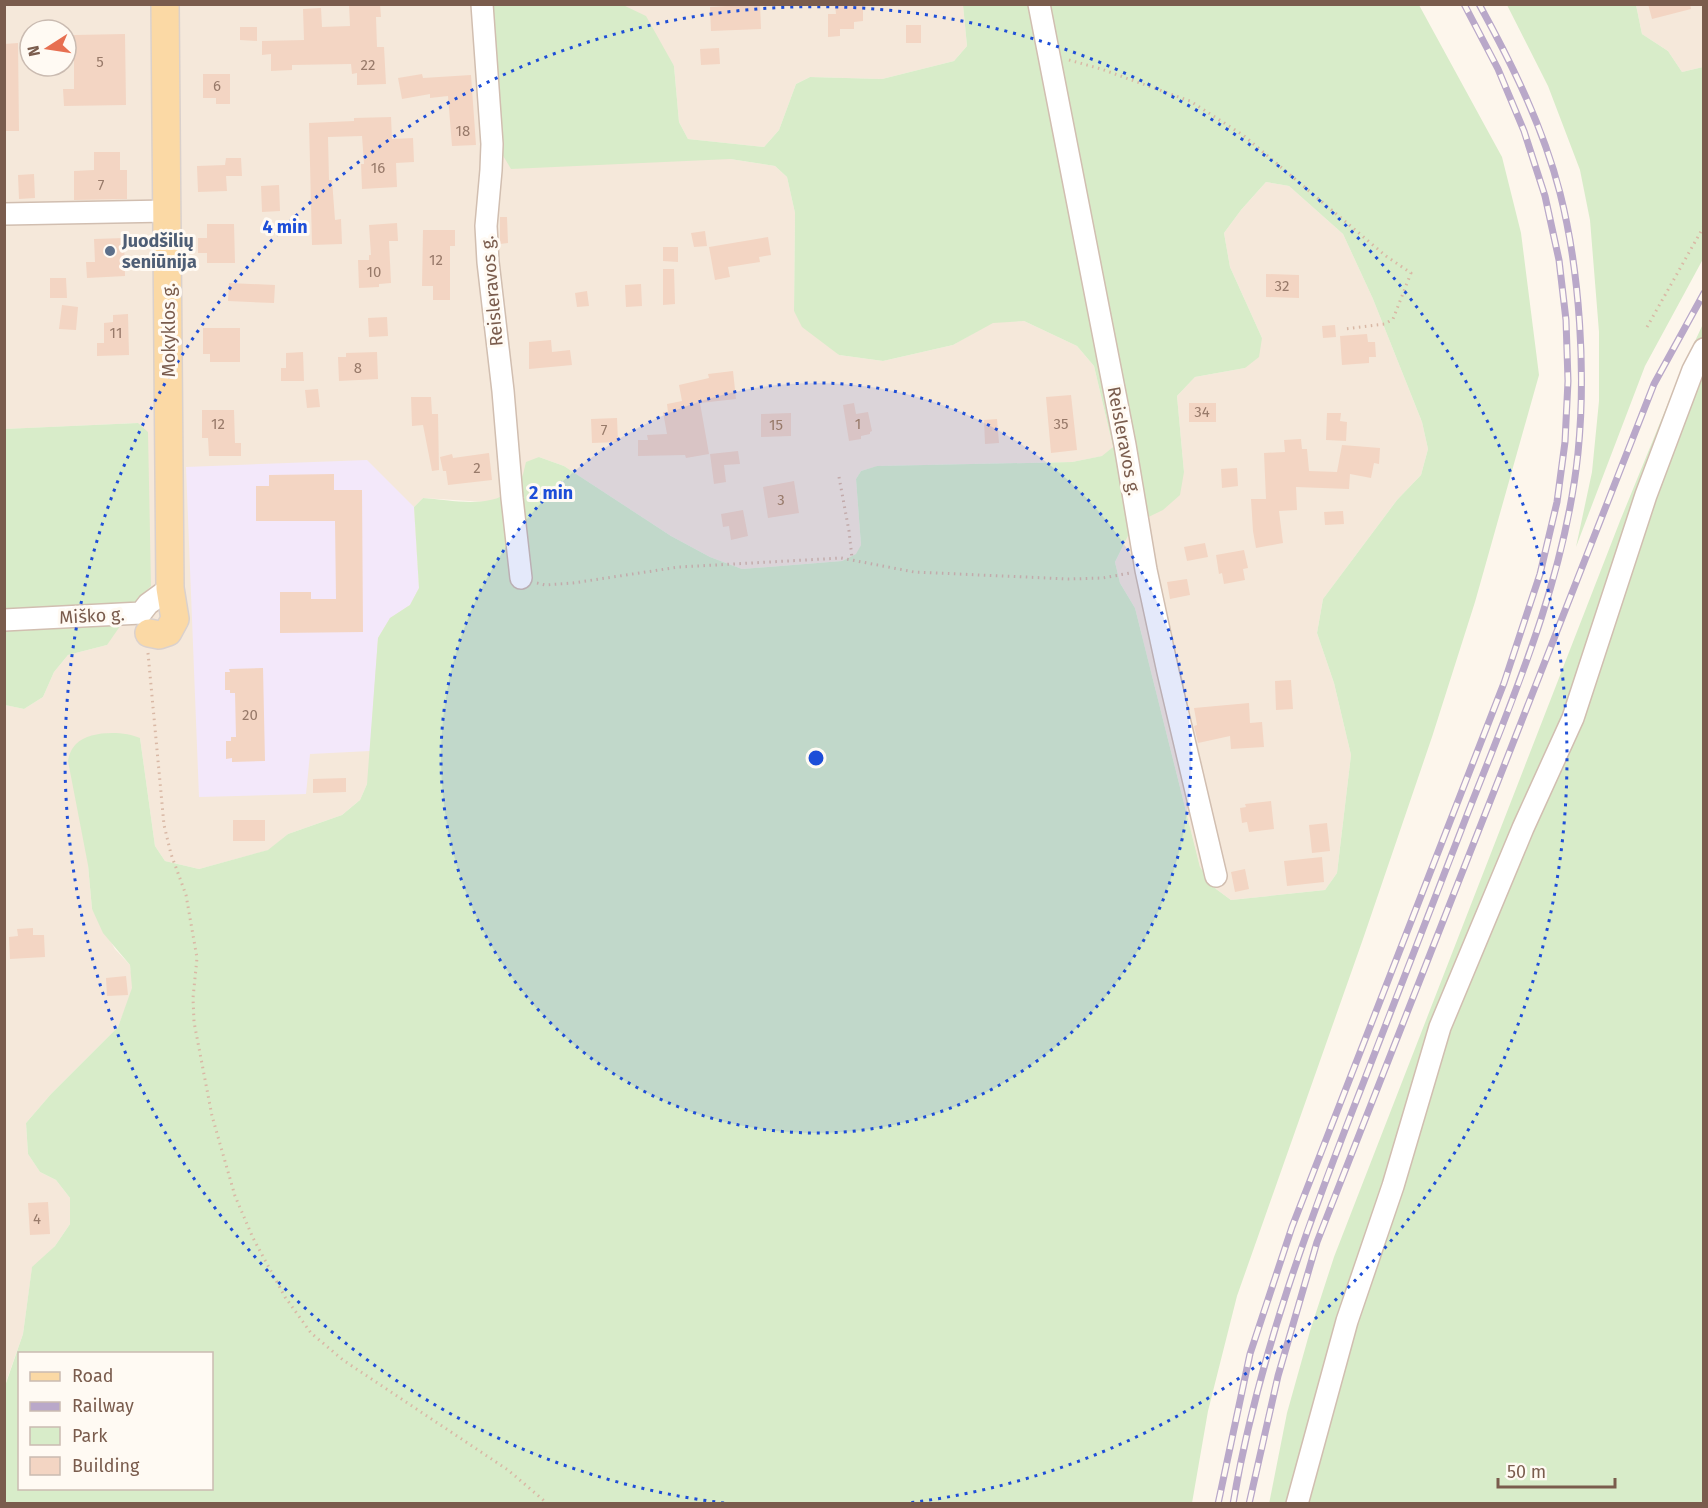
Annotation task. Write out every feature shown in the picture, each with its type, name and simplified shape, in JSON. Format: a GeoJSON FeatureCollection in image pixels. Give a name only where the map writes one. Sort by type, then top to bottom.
{"type":"FeatureCollection","features":[{"type":"Feature","properties":{"kind":"main road","name":"Mokyklos g."},"geometry":{"type":"LineString","coordinates":[[145,623],[159,635],[168,632],[175,619],[170,588],[165,4]]}},
{"type":"Feature","properties":{"kind":"street","name":"Reisleravos g."},"geometry":{"type":"LineString","coordinates":[[482,4],[492,144],[492,170],[486,226],[488,262],[521,578]]}},
{"type":"Feature","properties":{"kind":"street","name":"Reisleravos g."},"geometry":{"type":"LineString","coordinates":[[1039,4],[1125,445],[1146,570],[1216,876]]}},
{"type":"Feature","properties":{"kind":"street"},"geometry":{"type":"LineString","coordinates":[[4,214],[168,211]]}},
{"type":"Feature","properties":{"kind":"street"},"geometry":{"type":"LineString","coordinates":[[1297,1503],[1347,1321],[1393,1186],[1440,1027],[1523,828],[1573,718],[1646,495],[1704,348]]}},
{"type":"Feature","properties":{"kind":"street","name":"Miško g."},"geometry":{"type":"LineString","coordinates":[[4,620],[145,623]]}},
{"type":"Feature","properties":{"kind":"path"},"geometry":{"type":"LineString","coordinates":[[1049,54],[1101,69],[1190,101],[1243,135],[1386,256],[1411,273],[1393,319],[1385,324],[1345,329]]}},
{"type":"Feature","properties":{"kind":"path"},"geometry":{"type":"LineString","coordinates":[[1647,327],[1704,226]]}},
{"type":"Feature","properties":{"kind":"path"},"geometry":{"type":"LineString","coordinates":[[838,477],[852,559]]}},
{"type":"Feature","properties":{"kind":"path"},"geometry":{"type":"LineString","coordinates":[[521,578],[545,585],[679,567],[852,559],[914,572],[1057,578],[1103,579],[1146,570]]}},
{"type":"Feature","properties":{"kind":"path"},"geometry":{"type":"LineString","coordinates":[[145,623],[164,825],[171,854],[186,895],[197,958],[193,998],[194,1022],[212,1116],[235,1196],[253,1238],[285,1297],[311,1333],[343,1360],[508,1470],[548,1503]]}},
{"type":"Feature","properties":{"kind":"shaded area"},"geometry":{"type":"Polygon","coordinates":[[[5,5],[492,5],[502,154],[730,159],[775,166],[787,177],[795,213],[794,311],[839,355],[883,361],[953,345],[993,322],[1024,321],[1077,346],[1094,366],[1113,447],[1103,456],[1072,462],[878,466],[861,471],[856,479],[861,545],[857,554],[842,561],[742,569],[710,557],[671,536],[564,466],[539,457],[520,483],[501,499],[484,502],[423,498],[414,507],[419,588],[367,784],[360,800],[342,815],[288,834],[269,850],[199,869],[165,861],[155,846],[140,738],[88,865],[92,909],[115,949],[130,965],[133,988],[118,1027],[51,1094],[26,1123],[28,1154],[40,1172],[56,1180],[70,1198],[70,1224],[55,1246],[32,1268],[23,1334],[5,1385],[5,705],[24,709],[43,697],[54,672],[68,655],[107,645],[138,423],[5,429],[5,5]]]}},
{"type":"Feature","properties":{"kind":"shaded area"},"geometry":{"type":"Polygon","coordinates":[[[623,5],[963,5],[967,46],[954,61],[882,79],[810,77],[796,84],[779,130],[764,147],[688,139],[679,122],[674,66],[623,5]]]}},
{"type":"Feature","properties":{"kind":"shaded area"},"geometry":{"type":"Polygon","coordinates":[[[1636,5],[1703,5],[1703,67],[1682,72],[1668,51],[1642,34],[1636,5]]]}},
{"type":"Feature","properties":{"kind":"shaded area"},"geometry":{"type":"Polygon","coordinates":[[[1266,182],[1289,186],[1343,234],[1373,299],[1422,422],[1428,449],[1421,475],[1397,500],[1323,599],[1317,633],[1334,683],[1351,755],[1337,873],[1325,890],[1231,900],[1216,889],[1200,867],[1135,608],[1120,583],[1115,562],[1134,524],[1184,472],[1177,396],[1195,377],[1245,368],[1262,338],[1230,267],[1224,233],[1266,182]]]}},
{"type":"Feature","properties":{"kind":"shaded area"},"geometry":{"type":"Polygon","coordinates":[[[367,460],[414,507],[419,588],[410,605],[390,618],[378,638],[370,751],[310,754],[306,794],[199,797],[186,467],[367,460]]]}},
{"type":"Feature","properties":{"kind":"green space"},"geometry":{"type":"Polygon","coordinates":[[[492,5],[623,5],[646,16],[674,66],[679,122],[688,139],[764,147],[779,130],[796,84],[810,77],[882,79],[954,61],[967,46],[963,5],[1419,5],[1502,157],[1521,233],[1539,375],[1475,602],[1432,737],[1237,1296],[1208,1411],[1192,1503],[5,1504],[5,1386],[23,1334],[32,1267],[55,1246],[70,1224],[70,1198],[56,1180],[40,1172],[28,1154],[26,1123],[51,1094],[118,1027],[132,988],[130,965],[103,933],[92,909],[88,865],[68,761],[76,744],[90,736],[107,733],[140,738],[155,846],[165,861],[199,869],[268,850],[288,834],[342,815],[360,800],[367,784],[378,638],[390,618],[410,605],[419,588],[414,507],[423,498],[474,502],[498,498],[520,482],[526,462],[539,457],[564,466],[671,536],[710,557],[742,569],[842,561],[856,554],[861,545],[856,479],[861,471],[877,466],[1072,462],[1102,456],[1113,447],[1094,366],[1077,346],[1024,321],[993,323],[953,345],[883,361],[839,355],[802,327],[794,311],[795,213],[787,177],[775,166],[730,159],[511,169],[502,154],[492,5]],[[1266,182],[1224,233],[1230,267],[1262,338],[1259,357],[1245,368],[1195,377],[1177,396],[1184,472],[1180,495],[1163,510],[1134,524],[1115,562],[1120,583],[1135,608],[1200,867],[1216,889],[1231,900],[1325,890],[1337,873],[1351,755],[1334,683],[1317,633],[1323,599],[1397,500],[1421,475],[1428,449],[1422,422],[1373,299],[1343,234],[1289,186],[1266,182]]]}},
{"type":"Feature","properties":{"kind":"green space"},"geometry":{"type":"Polygon","coordinates":[[[1507,5],[1636,5],[1642,34],[1668,51],[1682,72],[1703,67],[1703,259],[1645,366],[1576,547],[1592,472],[1599,401],[1599,332],[1590,220],[1580,170],[1548,86],[1507,5]]]}},
{"type":"Feature","properties":{"kind":"green space"},"geometry":{"type":"Polygon","coordinates":[[[1703,324],[1703,1503],[1269,1504],[1287,1413],[1334,1257],[1620,521],[1682,369],[1703,324]]]}},
{"type":"Feature","properties":{"kind":"green space"},"geometry":{"type":"Polygon","coordinates":[[[138,423],[148,432],[151,586],[141,596],[107,645],[68,655],[54,672],[43,697],[24,709],[5,705],[4,429],[138,423]]]}},
{"type":"Feature","properties":{"kind":"building"},"geometry":{"type":"Polygon","coordinates":[[[349,4],[380,4],[381,17],[376,17],[377,47],[384,47],[386,84],[357,85],[357,73],[352,74],[351,64],[292,65],[292,70],[271,71],[271,54],[262,55],[262,41],[304,40],[303,9],[321,8],[322,27],[350,26],[349,4]]]}},
{"type":"Feature","properties":{"kind":"building"},"geometry":{"type":"Polygon","coordinates":[[[760,4],[761,29],[711,31],[710,7],[760,4]]]}},
{"type":"Feature","properties":{"kind":"building"},"geometry":{"type":"Polygon","coordinates":[[[835,4],[863,4],[863,21],[854,22],[854,29],[840,29],[840,36],[828,37],[828,14],[836,14],[835,4]]]}},
{"type":"Feature","properties":{"kind":"building"},"geometry":{"type":"Polygon","coordinates":[[[1648,4],[1690,4],[1691,9],[1652,19],[1648,4]]]}},
{"type":"Feature","properties":{"kind":"building"},"geometry":{"type":"Polygon","coordinates":[[[906,25],[921,25],[921,43],[906,43],[906,25]]]}},
{"type":"Feature","properties":{"kind":"building"},"geometry":{"type":"Polygon","coordinates":[[[240,27],[257,27],[257,41],[240,40],[240,27]]]}},
{"type":"Feature","properties":{"kind":"building"},"geometry":{"type":"Polygon","coordinates":[[[125,34],[126,105],[64,106],[63,89],[74,89],[74,78],[78,78],[78,35],[125,34]]]}},
{"type":"Feature","properties":{"kind":"building"},"geometry":{"type":"Polygon","coordinates":[[[18,43],[19,131],[4,131],[4,44],[18,43]]]}},
{"type":"Feature","properties":{"kind":"building"},"geometry":{"type":"Polygon","coordinates":[[[719,48],[720,64],[701,65],[700,49],[719,48]]]}},
{"type":"Feature","properties":{"kind":"building"},"geometry":{"type":"Polygon","coordinates":[[[203,74],[230,74],[230,104],[216,104],[216,98],[203,98],[203,74]]]}},
{"type":"Feature","properties":{"kind":"building"},"geometry":{"type":"Polygon","coordinates":[[[422,74],[423,78],[471,75],[476,145],[452,146],[448,96],[430,98],[430,94],[402,99],[398,78],[422,74]]]}},
{"type":"Feature","properties":{"kind":"building"},"geometry":{"type":"Polygon","coordinates":[[[391,117],[392,139],[413,138],[414,162],[396,163],[397,187],[362,189],[361,164],[364,164],[362,136],[328,137],[329,180],[332,180],[335,220],[341,219],[342,244],[312,245],[309,123],[391,117]]]}},
{"type":"Feature","properties":{"kind":"building"},"geometry":{"type":"Polygon","coordinates":[[[94,152],[120,152],[120,170],[127,170],[127,199],[74,200],[74,171],[94,170],[94,152]]]}},
{"type":"Feature","properties":{"kind":"building"},"geometry":{"type":"Polygon","coordinates":[[[226,158],[241,158],[242,176],[226,176],[227,191],[198,192],[197,166],[225,165],[226,158]]]}},
{"type":"Feature","properties":{"kind":"building"},"geometry":{"type":"Polygon","coordinates":[[[34,174],[35,198],[19,199],[18,175],[34,174]]]}},
{"type":"Feature","properties":{"kind":"building"},"geometry":{"type":"Polygon","coordinates":[[[279,185],[280,211],[262,212],[261,186],[279,185]]]}},
{"type":"Feature","properties":{"kind":"building"},"geometry":{"type":"Polygon","coordinates":[[[500,217],[507,217],[508,243],[500,244],[500,217]]]}},
{"type":"Feature","properties":{"kind":"building"},"geometry":{"type":"Polygon","coordinates":[[[397,223],[398,241],[389,241],[391,283],[379,284],[379,287],[359,288],[358,260],[369,260],[369,255],[371,255],[369,225],[397,223]]]}},
{"type":"Feature","properties":{"kind":"building"},"geometry":{"type":"Polygon","coordinates":[[[207,224],[234,224],[235,263],[207,263],[207,253],[198,253],[198,238],[207,238],[207,224]]]}},
{"type":"Feature","properties":{"kind":"building"},"geometry":{"type":"Polygon","coordinates":[[[423,230],[455,230],[455,246],[450,246],[450,300],[433,300],[433,286],[422,286],[423,230]]]}},
{"type":"Feature","properties":{"kind":"building"},"geometry":{"type":"Polygon","coordinates":[[[705,231],[707,246],[694,247],[691,233],[705,231]]]}},
{"type":"Feature","properties":{"kind":"building"},"geometry":{"type":"Polygon","coordinates":[[[768,237],[771,255],[759,257],[760,262],[728,267],[730,277],[715,280],[709,247],[768,237]]]}},
{"type":"Feature","properties":{"kind":"building","name":"Juodšilių seniūnija"},"geometry":{"type":"Polygon","coordinates":[[[124,238],[125,276],[87,278],[86,262],[95,262],[94,239],[124,238]]]}},
{"type":"Feature","properties":{"kind":"building"},"geometry":{"type":"Polygon","coordinates":[[[663,247],[678,247],[678,262],[663,261],[663,247]]]}},
{"type":"Feature","properties":{"kind":"building"},"geometry":{"type":"Polygon","coordinates":[[[663,269],[674,269],[675,304],[663,305],[663,269]]]}},
{"type":"Feature","properties":{"kind":"building"},"geometry":{"type":"Polygon","coordinates":[[[1266,274],[1299,275],[1299,298],[1266,297],[1266,274]]]}},
{"type":"Feature","properties":{"kind":"building"},"geometry":{"type":"Polygon","coordinates":[[[50,278],[66,278],[67,298],[50,298],[50,278]]]}},
{"type":"Feature","properties":{"kind":"building"},"geometry":{"type":"Polygon","coordinates":[[[229,283],[275,285],[274,303],[228,301],[229,283]]]}},
{"type":"Feature","properties":{"kind":"building"},"geometry":{"type":"Polygon","coordinates":[[[641,284],[642,306],[626,307],[625,285],[641,284]]]}},
{"type":"Feature","properties":{"kind":"building"},"geometry":{"type":"Polygon","coordinates":[[[587,291],[589,306],[577,307],[575,293],[587,291]]]}},
{"type":"Feature","properties":{"kind":"building"},"geometry":{"type":"Polygon","coordinates":[[[62,305],[78,307],[76,330],[59,329],[62,305]]]}},
{"type":"Feature","properties":{"kind":"building"},"geometry":{"type":"Polygon","coordinates":[[[128,314],[129,355],[97,356],[97,343],[104,343],[104,323],[113,322],[113,315],[128,314]]]}},
{"type":"Feature","properties":{"kind":"building"},"geometry":{"type":"Polygon","coordinates":[[[387,317],[388,336],[369,337],[368,318],[387,317]]]}},
{"type":"Feature","properties":{"kind":"building"},"geometry":{"type":"Polygon","coordinates":[[[1335,325],[1336,337],[1323,338],[1322,326],[1335,325]]]}},
{"type":"Feature","properties":{"kind":"building"},"geometry":{"type":"Polygon","coordinates":[[[203,328],[240,328],[240,362],[210,362],[210,354],[203,354],[203,328]]]}},
{"type":"Feature","properties":{"kind":"building"},"geometry":{"type":"Polygon","coordinates":[[[1367,334],[1368,342],[1375,342],[1376,357],[1369,357],[1369,363],[1342,365],[1340,336],[1367,334]]]}},
{"type":"Feature","properties":{"kind":"building"},"geometry":{"type":"Polygon","coordinates":[[[551,340],[552,352],[570,350],[572,365],[529,369],[529,342],[551,340]]]}},
{"type":"Feature","properties":{"kind":"building"},"geometry":{"type":"Polygon","coordinates":[[[303,352],[304,381],[281,381],[281,368],[286,368],[286,353],[303,352]]]}},
{"type":"Feature","properties":{"kind":"building"},"geometry":{"type":"Polygon","coordinates":[[[377,352],[378,379],[339,381],[338,357],[346,357],[346,353],[377,352]]]}},
{"type":"Feature","properties":{"kind":"building"},"geometry":{"type":"Polygon","coordinates":[[[733,371],[736,399],[700,403],[709,454],[686,458],[685,455],[638,456],[638,440],[648,440],[647,435],[667,434],[663,412],[668,412],[667,404],[682,401],[679,385],[709,378],[708,374],[733,371]]]}},
{"type":"Feature","properties":{"kind":"building"},"geometry":{"type":"Polygon","coordinates":[[[318,389],[320,407],[307,408],[305,390],[318,389]]]}},
{"type":"Feature","properties":{"kind":"building"},"geometry":{"type":"Polygon","coordinates":[[[1071,395],[1077,450],[1051,453],[1046,397],[1071,395]]]}},
{"type":"Feature","properties":{"kind":"building"},"geometry":{"type":"Polygon","coordinates":[[[411,397],[431,397],[432,414],[438,414],[439,470],[432,471],[423,425],[412,426],[411,397]]]}},
{"type":"Feature","properties":{"kind":"building"},"geometry":{"type":"Polygon","coordinates":[[[854,403],[856,414],[868,412],[872,431],[870,434],[861,436],[861,439],[849,441],[843,405],[854,403]]]}},
{"type":"Feature","properties":{"kind":"building"},"geometry":{"type":"Polygon","coordinates":[[[1189,403],[1216,403],[1216,422],[1189,422],[1189,403]]]}},
{"type":"Feature","properties":{"kind":"building"},"geometry":{"type":"Polygon","coordinates":[[[202,410],[234,410],[235,443],[241,443],[241,456],[209,456],[208,438],[202,438],[202,410]]]}},
{"type":"Feature","properties":{"kind":"building"},"geometry":{"type":"Polygon","coordinates":[[[791,413],[791,436],[761,437],[761,414],[791,413]]]}},
{"type":"Feature","properties":{"kind":"building"},"geometry":{"type":"Polygon","coordinates":[[[1327,413],[1341,413],[1340,421],[1347,422],[1346,441],[1326,440],[1327,413]]]}},
{"type":"Feature","properties":{"kind":"building"},"geometry":{"type":"Polygon","coordinates":[[[617,418],[618,442],[592,443],[591,419],[617,418]]]}},
{"type":"Feature","properties":{"kind":"building"},"geometry":{"type":"Polygon","coordinates":[[[997,419],[999,443],[985,444],[984,420],[997,419]]]}},
{"type":"Feature","properties":{"kind":"building"},"geometry":{"type":"Polygon","coordinates":[[[1301,439],[1302,449],[1307,449],[1309,471],[1337,472],[1342,445],[1380,448],[1379,464],[1374,463],[1371,478],[1350,474],[1349,489],[1296,487],[1297,510],[1279,511],[1283,543],[1256,548],[1251,499],[1266,499],[1264,453],[1285,452],[1284,440],[1301,439]]]}},
{"type":"Feature","properties":{"kind":"building"},"geometry":{"type":"Polygon","coordinates":[[[738,451],[740,464],[724,465],[726,482],[714,484],[710,454],[738,451]]]}},
{"type":"Feature","properties":{"kind":"building"},"geometry":{"type":"Polygon","coordinates":[[[489,453],[492,480],[448,485],[446,471],[443,471],[440,457],[452,454],[453,458],[489,453]]]}},
{"type":"Feature","properties":{"kind":"building"},"geometry":{"type":"Polygon","coordinates":[[[1237,468],[1238,486],[1222,488],[1221,469],[1237,468]]]}},
{"type":"Feature","properties":{"kind":"building"},"geometry":{"type":"Polygon","coordinates":[[[334,474],[334,490],[362,490],[363,632],[280,633],[280,592],[311,592],[311,599],[336,599],[335,521],[256,521],[256,486],[269,486],[269,475],[334,474]]]}},
{"type":"Feature","properties":{"kind":"building"},"geometry":{"type":"Polygon","coordinates":[[[794,481],[799,513],[768,518],[763,487],[794,481]]]}},
{"type":"Feature","properties":{"kind":"building"},"geometry":{"type":"Polygon","coordinates":[[[743,510],[748,536],[731,540],[729,526],[723,527],[721,514],[743,510]]]}},
{"type":"Feature","properties":{"kind":"building"},"geometry":{"type":"Polygon","coordinates":[[[1343,511],[1344,524],[1325,525],[1324,512],[1343,511]]]}},
{"type":"Feature","properties":{"kind":"building"},"geometry":{"type":"Polygon","coordinates":[[[1205,543],[1208,557],[1187,561],[1184,547],[1205,543]]]}},
{"type":"Feature","properties":{"kind":"building"},"geometry":{"type":"Polygon","coordinates":[[[1244,550],[1248,568],[1243,569],[1245,580],[1224,584],[1222,573],[1219,574],[1216,555],[1244,550]]]}},
{"type":"Feature","properties":{"kind":"building"},"geometry":{"type":"Polygon","coordinates":[[[1187,579],[1190,595],[1170,599],[1167,582],[1187,579]]]}},
{"type":"Feature","properties":{"kind":"building"},"geometry":{"type":"Polygon","coordinates":[[[263,668],[265,761],[232,762],[232,758],[226,759],[226,741],[231,741],[231,737],[236,737],[235,693],[225,690],[225,672],[230,672],[229,669],[263,668]]]}},
{"type":"Feature","properties":{"kind":"building"},"geometry":{"type":"Polygon","coordinates":[[[1291,680],[1293,709],[1276,710],[1275,681],[1291,680]]]}},
{"type":"Feature","properties":{"kind":"building"},"geometry":{"type":"Polygon","coordinates":[[[1249,703],[1250,723],[1262,722],[1264,747],[1231,749],[1230,736],[1198,743],[1194,726],[1197,725],[1194,708],[1249,703]]]}},
{"type":"Feature","properties":{"kind":"building"},"geometry":{"type":"Polygon","coordinates":[[[346,778],[346,792],[313,793],[313,779],[346,778]]]}},
{"type":"Feature","properties":{"kind":"building"},"geometry":{"type":"Polygon","coordinates":[[[1271,801],[1274,829],[1249,832],[1247,822],[1242,823],[1240,808],[1246,807],[1245,804],[1271,801]]]}},
{"type":"Feature","properties":{"kind":"building"},"geometry":{"type":"Polygon","coordinates":[[[233,820],[265,820],[265,841],[233,841],[233,820]]]}},
{"type":"Feature","properties":{"kind":"building"},"geometry":{"type":"Polygon","coordinates":[[[1327,823],[1330,851],[1312,853],[1309,825],[1327,823]]]}},
{"type":"Feature","properties":{"kind":"building"},"geometry":{"type":"Polygon","coordinates":[[[1322,857],[1324,882],[1287,886],[1284,861],[1322,857]]]}},
{"type":"Feature","properties":{"kind":"building"},"geometry":{"type":"Polygon","coordinates":[[[1245,869],[1249,889],[1235,892],[1231,872],[1245,869]]]}},
{"type":"Feature","properties":{"kind":"building"},"geometry":{"type":"Polygon","coordinates":[[[33,928],[33,935],[44,935],[45,957],[10,959],[9,937],[18,936],[17,929],[33,928]]]}},
{"type":"Feature","properties":{"kind":"building"},"geometry":{"type":"Polygon","coordinates":[[[126,976],[128,995],[107,996],[106,978],[126,976]]]}},
{"type":"Feature","properties":{"kind":"building"},"geometry":{"type":"Polygon","coordinates":[[[48,1202],[50,1234],[30,1235],[28,1203],[48,1202]]]}},
{"type":"Feature","properties":{"kind":"railway"},"geometry":{"type":"LineString","coordinates":[[1218,1504],[1250,1354],[1292,1227],[1504,683],[1540,574],[1557,502],[1565,442],[1568,381],[1566,320],[1559,260],[1545,196],[1524,131],[1498,69],[1464,4]]}},
{"type":"Feature","properties":{"kind":"railway"},"geometry":{"type":"LineString","coordinates":[[1233,1504],[1256,1395],[1305,1237],[1519,682],[1549,592],[1562,546],[1571,500],[1578,453],[1581,356],[1577,289],[1567,224],[1553,168],[1536,120],[1515,73],[1479,4]]}},
{"type":"Feature","properties":{"kind":"railway"},"geometry":{"type":"LineString","coordinates":[[1249,1504],[1278,1376],[1317,1242],[1654,384],[1704,293]]}},
{"type":"Feature","properties":{"kind":"place","name":"Juodšilių seniūnija"},"geometry":{"type":"Point","coordinates":[110,251]}}]}
